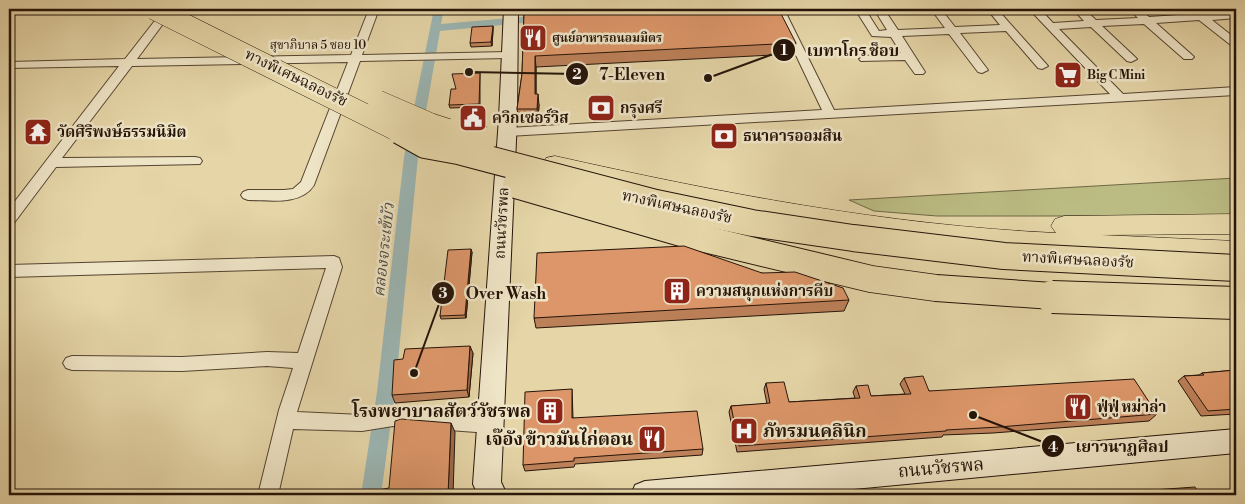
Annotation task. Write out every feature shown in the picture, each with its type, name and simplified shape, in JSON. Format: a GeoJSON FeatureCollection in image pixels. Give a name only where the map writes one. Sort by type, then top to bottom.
{"type":"FeatureCollection","features":[{"type":"Feature","properties":{"kind":"highway","name":"ทางพิเศษฉลองรัช"},"geometry":{"type":"LineString","coordinates":[[154,9],[374,117],[425,145],[458,151],[656,204],[752,223],[853,238],[1004,256],[1236,268]]}},
{"type":"Feature","properties":{"kind":"highway","name":"ทางพิเศษฉลองรัช"},"geometry":{"type":"LineString","coordinates":[[185,9],[320,75],[432,124],[554,164],[668,190],[862,224],[926,233],[994,239],[1236,252]]}},
{"type":"Feature","properties":{"kind":"highway"},"geometry":{"type":"LineString","coordinates":[[425,145],[460,166],[559,199],[688,235],[870,279],[936,288],[1057,297],[1236,304]]}},
{"type":"Feature","properties":{"kind":"highway"},"geometry":{"type":"LineString","coordinates":[[862,224],[907,222],[1050,226],[1236,224]]}},
{"type":"Feature","properties":{"kind":"main road","name":"ถนนวัชรพล"},"geometry":{"type":"LineString","coordinates":[[492,495],[487,484],[507,132],[510,18]]}},
{"type":"Feature","properties":{"kind":"main road","name":"ถนนวัชรพล"},"geometry":{"type":"LineString","coordinates":[[645,495],[1236,441]]}},
{"type":"Feature","properties":{"kind":"street"},"geometry":{"type":"LineString","coordinates":[[9,219],[169,9]]}},
{"type":"Feature","properties":{"kind":"street"},"geometry":{"type":"LineString","coordinates":[[248,195],[297,193],[307,185],[374,9]]}},
{"type":"Feature","properties":{"kind":"street"},"geometry":{"type":"LineString","coordinates":[[780,9],[830,115]]}},
{"type":"Feature","properties":{"kind":"street"},"geometry":{"type":"LineString","coordinates":[[860,9],[875,34],[895,35],[1009,28]]}},
{"type":"Feature","properties":{"kind":"street"},"geometry":{"type":"LineString","coordinates":[[878,9],[919,72]]}},
{"type":"Feature","properties":{"kind":"street"},"geometry":{"type":"LineString","coordinates":[[936,9],[982,70]]}},
{"type":"Feature","properties":{"kind":"street"},"geometry":{"type":"LineString","coordinates":[[992,9],[1042,66]]}},
{"type":"Feature","properties":{"kind":"street"},"geometry":{"type":"LineString","coordinates":[[1034,9],[1120,98]]}},
{"type":"Feature","properties":{"kind":"street"},"geometry":{"type":"LineString","coordinates":[[1078,9],[1131,60]]}},
{"type":"Feature","properties":{"kind":"street"},"geometry":{"type":"LineString","coordinates":[[1134,9],[1188,56]]}},
{"type":"Feature","properties":{"kind":"street"},"geometry":{"type":"LineString","coordinates":[[1192,9],[1236,44]]}},
{"type":"Feature","properties":{"kind":"street"},"geometry":{"type":"LineString","coordinates":[[1050,26],[1236,15]]}},
{"type":"Feature","properties":{"kind":"street","name":"สุขาภิบาล 5 ซอย 10"},"geometry":{"type":"LineString","coordinates":[[9,65],[508,55]]}},
{"type":"Feature","properties":{"kind":"street"},"geometry":{"type":"LineString","coordinates":[[865,59],[909,56]]}},
{"type":"Feature","properties":{"kind":"street"},"geometry":{"type":"LineString","coordinates":[[507,132],[1236,91]]}},
{"type":"Feature","properties":{"kind":"street"},"geometry":{"type":"LineString","coordinates":[[51,163],[195,161]]}},
{"type":"Feature","properties":{"kind":"street"},"geometry":{"type":"LineString","coordinates":[[9,271],[332,261],[335,263],[303,361],[268,495]]}},
{"type":"Feature","properties":{"kind":"street"},"geometry":{"type":"LineString","coordinates":[[72,363],[182,364],[267,360],[303,361]]}},
{"type":"Feature","properties":{"kind":"street"},"geometry":{"type":"LineString","coordinates":[[287,420],[362,423],[393,418],[490,424]]}},
{"type":"Feature","properties":{"kind":"green space"},"geometry":{"type":"Polygon","coordinates":[[[1236,178],[1236,216],[937,216],[874,211],[849,200],[1236,178]]]}},
{"type":"Feature","properties":{"kind":"building"},"geometry":{"type":"Polygon","coordinates":[[[593,9],[593,11],[644,9],[779,10],[796,43],[535,56],[535,94],[538,94],[537,109],[517,109],[522,74],[524,13],[593,9]]]}},
{"type":"Feature","properties":{"kind":"building"},"geometry":{"type":"Polygon","coordinates":[[[493,26],[491,42],[470,43],[472,27],[493,26]]]}},
{"type":"Feature","properties":{"kind":"building"},"geometry":{"type":"Polygon","coordinates":[[[480,73],[479,104],[449,105],[451,89],[456,89],[452,74],[480,73]]]}},
{"type":"Feature","properties":{"kind":"building"},"geometry":{"type":"Polygon","coordinates":[[[609,95],[611,109],[592,110],[591,96],[609,95]]]}},
{"type":"Feature","properties":{"kind":"building","name":"ความสนุกแห่งการคีบ"},"geometry":{"type":"Polygon","coordinates":[[[684,246],[762,273],[795,272],[843,288],[849,300],[534,318],[537,253],[684,246]]]}},
{"type":"Feature","properties":{"kind":"building"},"geometry":{"type":"Polygon","coordinates":[[[471,249],[465,315],[440,316],[448,250],[471,249]]]}},
{"type":"Feature","properties":{"kind":"building"},"geometry":{"type":"Polygon","coordinates":[[[470,346],[467,390],[392,395],[394,360],[403,359],[405,349],[470,346]]]}},
{"type":"Feature","properties":{"kind":"building"},"geometry":{"type":"Polygon","coordinates":[[[1236,370],[1236,409],[1208,411],[1184,376],[1204,375],[1202,373],[1236,370]]]}},
{"type":"Feature","properties":{"kind":"building"},"geometry":{"type":"Polygon","coordinates":[[[923,376],[929,391],[1134,379],[1157,414],[739,446],[731,406],[770,403],[766,383],[784,382],[789,402],[860,398],[856,386],[868,385],[871,396],[911,394],[904,378],[923,376]]]}},
{"type":"Feature","properties":{"kind":"building"},"geometry":{"type":"Polygon","coordinates":[[[572,389],[572,418],[697,411],[703,449],[574,458],[574,461],[523,465],[525,392],[572,389]]]}},
{"type":"Feature","properties":{"kind":"building"},"geometry":{"type":"Polygon","coordinates":[[[401,419],[451,423],[448,495],[377,495],[378,490],[389,488],[395,421],[401,419]]]}},
{"type":"Feature","properties":{"kind":"building"},"geometry":{"type":"Polygon","coordinates":[[[1195,487],[1200,495],[1156,495],[1153,490],[1195,487]]]}},
{"type":"Feature","properties":{"kind":"waterway","name":"คลองจระเข้บัว"},"geometry":{"type":"LineString","coordinates":[[371,495],[386,392],[411,157],[439,9]]}},
{"type":"Feature","properties":{"kind":"waterway"},"geometry":{"type":"LineString","coordinates":[[606,12],[633,9]]}},
{"type":"Feature","properties":{"kind":"waterway"},"geometry":{"type":"LineString","coordinates":[[436,28],[544,18]]}},
{"type":"Feature","properties":{"kind":"place","name":"ศูนย์อาหารถนอมมิตร"},"geometry":{"type":"Point","coordinates":[533,38]}},
{"type":"Feature","properties":{"kind":"place","name":"7-Eleven"},"geometry":{"type":"Point","coordinates":[469,72]}},
{"type":"Feature","properties":{"kind":"place","name":"Big C Mini"},"geometry":{"type":"Point","coordinates":[1068,75]}},
{"type":"Feature","properties":{"kind":"place","name":"เบทาโกร ช็อบ"},"geometry":{"type":"Point","coordinates":[708,78]}},
{"type":"Feature","properties":{"kind":"place","name":"กรุงศรี"},"geometry":{"type":"Point","coordinates":[601,108]}},
{"type":"Feature","properties":{"kind":"place","name":"ควิกเซอร์วิส"},"geometry":{"type":"Point","coordinates":[473,118]}},
{"type":"Feature","properties":{"kind":"place","name":"วัดศิริพงษ์ธรรมนิมิต"},"geometry":{"type":"Point","coordinates":[38,132]}},
{"type":"Feature","properties":{"kind":"place","name":"ธนาคารออมสิน"},"geometry":{"type":"Point","coordinates":[724,136]}},
{"type":"Feature","properties":{"kind":"place","name":"ความสนุกแห่งการคีบ"},"geometry":{"type":"Point","coordinates":[677,291]}},
{"type":"Feature","properties":{"kind":"place","name":"Over Wash"},"geometry":{"type":"Point","coordinates":[414,373]}},
{"type":"Feature","properties":{"kind":"place","name":"ฟู่ฟู่ หม่าล่า"},"geometry":{"type":"Point","coordinates":[1078,407]}},
{"type":"Feature","properties":{"kind":"place","name":"โรงพยาบาลสัตว์วัชรพล"},"geometry":{"type":"Point","coordinates":[550,411]}},
{"type":"Feature","properties":{"kind":"place","name":"เยาวนาฏศิลป"},"geometry":{"type":"Point","coordinates":[973,415]}},
{"type":"Feature","properties":{"kind":"place","name":"ภัทรมนคลินิก"},"geometry":{"type":"Point","coordinates":[744,431]}},
{"type":"Feature","properties":{"kind":"place","name":"เจ๊อัง ข้าวมันไก่ตอน"},"geometry":{"type":"Point","coordinates":[652,439]}}]}
